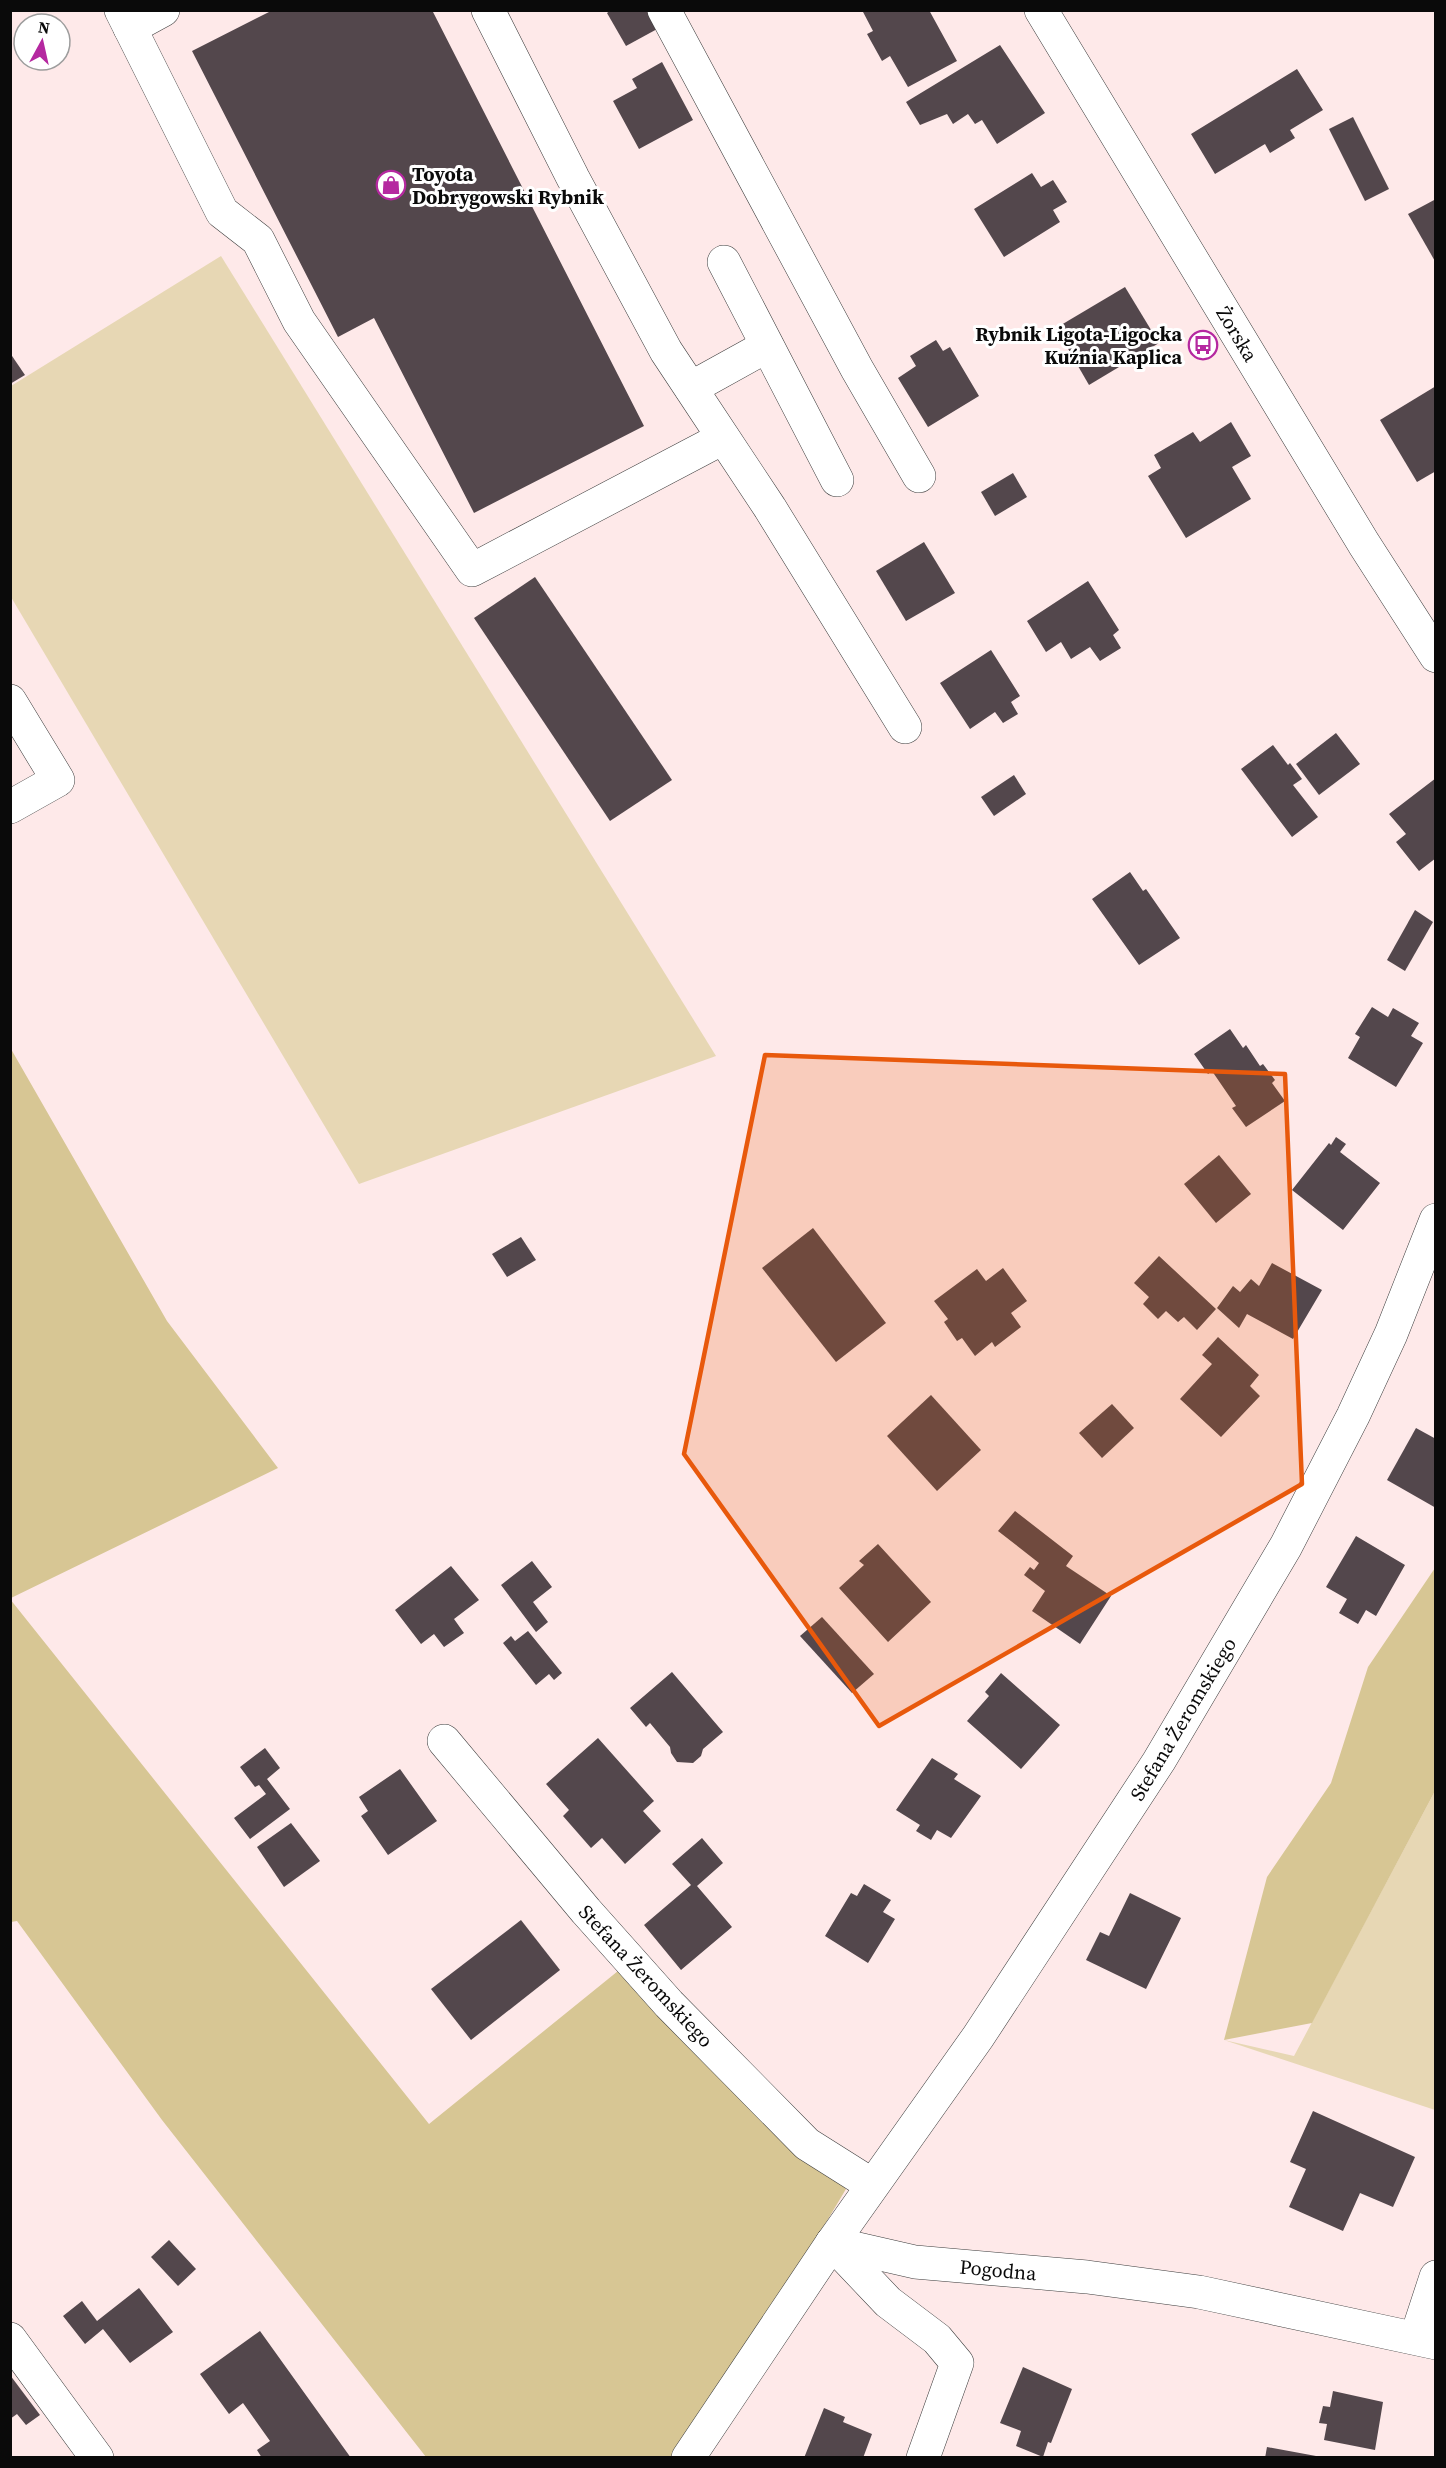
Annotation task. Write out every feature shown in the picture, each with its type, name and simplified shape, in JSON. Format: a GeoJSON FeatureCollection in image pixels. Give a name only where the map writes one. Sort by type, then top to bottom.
{"type":"FeatureCollection","features":[{"type":"Feature","properties":{"kind":"street"},"geometry":{"type":"LineString","coordinates":[[163,10],[126,19],[222,212],[258,240],[298,321],[472,570],[723,438]]}},
{"type":"Feature","properties":{"kind":"street"},"geometry":{"type":"LineString","coordinates":[[488,10],[666,351],[770,508],[905,727]]}},
{"type":"Feature","properties":{"kind":"street"},"geometry":{"type":"LineString","coordinates":[[664,10],[857,369],[919,476]]}},
{"type":"Feature","properties":{"kind":"street","name":"Żorska"},"geometry":{"type":"LineString","coordinates":[[1041,10],[1364,544],[1436,656]]}},
{"type":"Feature","properties":{"kind":"street"},"geometry":{"type":"LineString","coordinates":[[724,262],[837,480]]}},
{"type":"Feature","properties":{"kind":"street"},"geometry":{"type":"LineString","coordinates":[[691,388],[767,346]]}},
{"type":"Feature","properties":{"kind":"street"},"geometry":{"type":"LineString","coordinates":[[10,701],[58,780],[10,807]]}},
{"type":"Feature","properties":{"kind":"street","name":"Stefana Żeromskiego"},"geometry":{"type":"LineString","coordinates":[[687,2457],[872,2185],[978,2037],[1159,1761],[1286,1546],[1353,1416],[1390,1334],[1436,1220]]}},
{"type":"Feature","properties":{"kind":"street","name":"Stefana Żeromskiego"},"geometry":{"type":"LineString","coordinates":[[444,1741],[586,1911],[669,2004],[807,2144],[872,2185]]}},
{"type":"Feature","properties":{"kind":"street"},"geometry":{"type":"LineString","coordinates":[[832,2243],[888,2302],[937,2339],[957,2363],[923,2457]]}},
{"type":"Feature","properties":{"kind":"street","name":"Pogodna"},"geometry":{"type":"LineString","coordinates":[[832,2243],[915,2262],[1097,2278],[1199,2292],[1426,2340]]}},
{"type":"Feature","properties":{"kind":"street"},"geometry":{"type":"LineString","coordinates":[[1426,2340],[1436,2277]]}},
{"type":"Feature","properties":{"kind":"street"},"geometry":{"type":"LineString","coordinates":[[10,2339],[97,2457]]}},
{"type":"Feature","properties":{"kind":"highlighted area"},"geometry":{"type":"Polygon","coordinates":[[[765,1055],[1285,1074],[1302,1484],[879,1726],[684,1454],[765,1055]]]}},
{"type":"Feature","properties":{"kind":"shaded area"},"geometry":{"type":"Polygon","coordinates":[[[221,256],[716,1056],[359,1184],[11,597],[11,386],[221,256]]]}},
{"type":"Feature","properties":{"kind":"shaded area"},"geometry":{"type":"Polygon","coordinates":[[[11,1049],[167,1321],[278,1468],[11,1598],[11,1049]]]}},
{"type":"Feature","properties":{"kind":"shaded area"},"geometry":{"type":"Polygon","coordinates":[[[1435,1568],[1435,1791],[1312,2023],[1224,2040],[1267,1877],[1331,1783],[1368,1667],[1435,1568]]]}},
{"type":"Feature","properties":{"kind":"shaded area"},"geometry":{"type":"Polygon","coordinates":[[[10,1599],[429,2124],[618,1971],[846,2189],[686,2457],[426,2457],[162,2120],[17,1921],[11,1922],[10,1599]]]}},
{"type":"Feature","properties":{"kind":"shaded area"},"geometry":{"type":"Polygon","coordinates":[[[1435,1791],[1435,2110],[1224,2040],[1294,2056],[1435,1791]]]}},
{"type":"Feature","properties":{"kind":"building","name":"Toyota Dobrygowski Rybnik"},"geometry":{"type":"Polygon","coordinates":[[[273,10],[432,10],[644,426],[474,513],[374,318],[338,337],[192,51],[273,10]]]}},
{"type":"Feature","properties":{"kind":"building"},"geometry":{"type":"Polygon","coordinates":[[[611,10],[649,10],[659,28],[626,46],[607,13],[611,10]]]}},
{"type":"Feature","properties":{"kind":"building"},"geometry":{"type":"Polygon","coordinates":[[[862,10],[929,10],[957,61],[908,87],[890,56],[882,61],[867,34],[873,31],[862,10]]]}},
{"type":"Feature","properties":{"kind":"building"},"geometry":{"type":"Polygon","coordinates":[[[1000,45],[1045,113],[997,144],[982,120],[975,124],[968,114],[953,124],[947,114],[920,125],[906,102],[1000,45]]]}},
{"type":"Feature","properties":{"kind":"building"},"geometry":{"type":"Polygon","coordinates":[[[662,62],[693,120],[639,149],[613,101],[637,88],[632,79],[662,62]]]}},
{"type":"Feature","properties":{"kind":"building"},"geometry":{"type":"Polygon","coordinates":[[[1297,69],[1323,110],[1290,130],[1295,138],[1270,153],[1265,144],[1215,174],[1191,134],[1297,69]]]}},
{"type":"Feature","properties":{"kind":"building"},"geometry":{"type":"Polygon","coordinates":[[[1353,117],[1389,189],[1365,201],[1329,129],[1353,117]]]}},
{"type":"Feature","properties":{"kind":"building"},"geometry":{"type":"Polygon","coordinates":[[[1032,173],[1041,187],[1053,180],[1067,202],[1053,210],[1060,222],[1004,257],[974,209],[1032,173]]]}},
{"type":"Feature","properties":{"kind":"building"},"geometry":{"type":"Polygon","coordinates":[[[1436,199],[1436,263],[1408,214],[1436,199]]]}},
{"type":"Feature","properties":{"kind":"building"},"geometry":{"type":"Polygon","coordinates":[[[1125,287],[1159,343],[1089,385],[1056,328],[1125,287]]]}},
{"type":"Feature","properties":{"kind":"building"},"geometry":{"type":"Polygon","coordinates":[[[936,340],[943,351],[950,347],[979,396],[928,427],[898,378],[916,366],[910,356],[936,340]]]}},
{"type":"Feature","properties":{"kind":"building"},"geometry":{"type":"Polygon","coordinates":[[[10,353],[25,375],[10,384],[10,353]]]}},
{"type":"Feature","properties":{"kind":"building"},"geometry":{"type":"Polygon","coordinates":[[[1436,386],[1436,471],[1417,482],[1380,420],[1436,386]]]}},
{"type":"Feature","properties":{"kind":"building"},"geometry":{"type":"Polygon","coordinates":[[[1231,422],[1251,456],[1232,467],[1251,499],[1186,538],[1148,476],[1161,468],[1154,455],[1193,432],[1200,442],[1231,422]]]}},
{"type":"Feature","properties":{"kind":"building"},"geometry":{"type":"Polygon","coordinates":[[[1013,473],[1027,497],[995,516],[981,492],[1013,473]]]}},
{"type":"Feature","properties":{"kind":"building"},"geometry":{"type":"Polygon","coordinates":[[[924,542],[955,593],[906,621],[876,571],[924,542]]]}},
{"type":"Feature","properties":{"kind":"building"},"geometry":{"type":"Polygon","coordinates":[[[535,577],[672,780],[610,821],[474,618],[535,577]]]}},
{"type":"Feature","properties":{"kind":"building"},"geometry":{"type":"Polygon","coordinates":[[[1088,581],[1119,630],[1113,635],[1121,648],[1100,661],[1090,647],[1071,659],[1061,642],[1046,652],[1027,621],[1088,581]]]}},
{"type":"Feature","properties":{"kind":"building"},"geometry":{"type":"Polygon","coordinates":[[[991,650],[1020,696],[1011,702],[1018,714],[1003,723],[995,712],[970,729],[940,683],[991,650]]]}},
{"type":"Feature","properties":{"kind":"building"},"geometry":{"type":"Polygon","coordinates":[[[1336,733],[1360,764],[1319,795],[1296,764],[1336,733]]]}},
{"type":"Feature","properties":{"kind":"building"},"geometry":{"type":"Polygon","coordinates":[[[1273,745],[1302,779],[1293,785],[1318,817],[1292,837],[1241,769],[1273,745]]]}},
{"type":"Feature","properties":{"kind":"building"},"geometry":{"type":"Polygon","coordinates":[[[1014,775],[1026,794],[994,816],[981,797],[1014,775]]]}},
{"type":"Feature","properties":{"kind":"building"},"geometry":{"type":"Polygon","coordinates":[[[1436,778],[1436,858],[1419,871],[1396,842],[1406,834],[1389,814],[1436,778]]]}},
{"type":"Feature","properties":{"kind":"building"},"geometry":{"type":"Polygon","coordinates":[[[1130,872],[1143,891],[1146,889],[1180,938],[1139,965],[1092,899],[1130,872]]]}},
{"type":"Feature","properties":{"kind":"building"},"geometry":{"type":"Polygon","coordinates":[[[1415,910],[1433,922],[1405,971],[1387,960],[1415,910]]]}},
{"type":"Feature","properties":{"kind":"building"},"geometry":{"type":"Polygon","coordinates":[[[1372,1007],[1388,1017],[1393,1008],[1419,1023],[1411,1036],[1423,1043],[1396,1087],[1348,1058],[1360,1037],[1355,1034],[1372,1007]]]}},
{"type":"Feature","properties":{"kind":"building"},"geometry":{"type":"Polygon","coordinates":[[[1230,1029],[1243,1048],[1246,1045],[1260,1066],[1263,1064],[1275,1080],[1272,1083],[1285,1101],[1246,1127],[1232,1108],[1236,1106],[1212,1071],[1208,1074],[1194,1054],[1230,1029]]]}},
{"type":"Feature","properties":{"kind":"building"},"geometry":{"type":"Polygon","coordinates":[[[1336,1137],[1346,1144],[1340,1152],[1380,1183],[1343,1230],[1292,1190],[1336,1137]]]}},
{"type":"Feature","properties":{"kind":"building"},"geometry":{"type":"Polygon","coordinates":[[[1219,1155],[1251,1194],[1216,1223],[1184,1184],[1219,1155]]]}},
{"type":"Feature","properties":{"kind":"building"},"geometry":{"type":"Polygon","coordinates":[[[813,1228],[886,1323],[836,1362],[762,1268],[813,1228]]]}},
{"type":"Feature","properties":{"kind":"building"},"geometry":{"type":"Polygon","coordinates":[[[521,1237],[536,1260],[507,1277],[492,1254],[521,1237]]]}},
{"type":"Feature","properties":{"kind":"building"},"geometry":{"type":"Polygon","coordinates":[[[1159,1256],[1216,1309],[1197,1330],[1184,1317],[1178,1322],[1166,1311],[1158,1319],[1143,1304],[1149,1297],[1134,1283],[1159,1256]]]}},
{"type":"Feature","properties":{"kind":"building"},"geometry":{"type":"Polygon","coordinates":[[[1272,1263],[1322,1290],[1293,1339],[1247,1314],[1239,1328],[1217,1308],[1233,1286],[1240,1292],[1251,1279],[1259,1286],[1272,1263]]]}},
{"type":"Feature","properties":{"kind":"building"},"geometry":{"type":"Polygon","coordinates":[[[1003,1268],[1027,1301],[1011,1313],[1021,1327],[995,1347],[992,1342],[975,1356],[962,1338],[957,1341],[944,1322],[948,1319],[934,1301],[977,1269],[986,1281],[1003,1268]]]}},
{"type":"Feature","properties":{"kind":"building"},"geometry":{"type":"Polygon","coordinates":[[[1218,1337],[1259,1375],[1250,1386],[1260,1396],[1221,1437],[1180,1399],[1212,1364],[1202,1355],[1218,1337]]]}},
{"type":"Feature","properties":{"kind":"building"},"geometry":{"type":"Polygon","coordinates":[[[931,1395],[981,1450],[937,1491],[887,1436],[931,1395]]]}},
{"type":"Feature","properties":{"kind":"building"},"geometry":{"type":"Polygon","coordinates":[[[1112,1404],[1134,1428],[1102,1458],[1079,1433],[1112,1404]]]}},
{"type":"Feature","properties":{"kind":"building"},"geometry":{"type":"Polygon","coordinates":[[[1416,1428],[1436,1439],[1436,1508],[1387,1480],[1416,1428]]]}},
{"type":"Feature","properties":{"kind":"building"},"geometry":{"type":"Polygon","coordinates":[[[1015,1511],[1073,1556],[1066,1566],[1111,1596],[1080,1644],[1032,1611],[1045,1591],[1024,1575],[1030,1567],[1034,1570],[1039,1563],[998,1531],[1015,1511]]]}},
{"type":"Feature","properties":{"kind":"building"},"geometry":{"type":"Polygon","coordinates":[[[1356,1536],[1405,1565],[1376,1616],[1366,1610],[1358,1624],[1339,1613],[1347,1599],[1326,1587],[1356,1536]]]}},
{"type":"Feature","properties":{"kind":"building"},"geometry":{"type":"Polygon","coordinates":[[[878,1544],[931,1602],[888,1642],[839,1588],[864,1565],[859,1561],[878,1544]]]}},
{"type":"Feature","properties":{"kind":"building"},"geometry":{"type":"Polygon","coordinates":[[[532,1561],[552,1587],[533,1602],[548,1622],[536,1632],[501,1585],[532,1561]]]}},
{"type":"Feature","properties":{"kind":"building"},"geometry":{"type":"Polygon","coordinates":[[[451,1566],[479,1600],[454,1619],[464,1633],[444,1647],[434,1634],[421,1644],[395,1610],[451,1566]]]}},
{"type":"Feature","properties":{"kind":"building"},"geometry":{"type":"Polygon","coordinates":[[[822,1617],[874,1674],[852,1693],[800,1636],[822,1617]]]}},
{"type":"Feature","properties":{"kind":"building"},"geometry":{"type":"Polygon","coordinates":[[[528,1631],[562,1673],[554,1680],[549,1674],[536,1685],[503,1643],[511,1636],[515,1641],[528,1631]]]}},
{"type":"Feature","properties":{"kind":"building"},"geometry":{"type":"Polygon","coordinates":[[[672,1672],[723,1732],[703,1749],[701,1756],[693,1763],[677,1762],[670,1747],[650,1723],[646,1727],[630,1708],[672,1672]]]}},
{"type":"Feature","properties":{"kind":"building"},"geometry":{"type":"Polygon","coordinates":[[[1001,1673],[1060,1725],[1021,1769],[967,1721],[989,1696],[985,1692],[1001,1673]]]}},
{"type":"Feature","properties":{"kind":"building"},"geometry":{"type":"Polygon","coordinates":[[[598,1738],[654,1801],[643,1811],[661,1831],[625,1864],[602,1838],[591,1848],[563,1816],[569,1810],[546,1784],[598,1738]]]}},
{"type":"Feature","properties":{"kind":"building"},"geometry":{"type":"Polygon","coordinates":[[[265,1748],[280,1768],[267,1779],[290,1809],[250,1839],[234,1818],[266,1794],[259,1785],[255,1787],[240,1767],[265,1748]]]}},
{"type":"Feature","properties":{"kind":"building"},"geometry":{"type":"Polygon","coordinates":[[[932,1758],[958,1774],[954,1779],[981,1796],[951,1838],[937,1830],[931,1840],[916,1831],[920,1825],[896,1810],[932,1758]]]}},
{"type":"Feature","properties":{"kind":"building"},"geometry":{"type":"Polygon","coordinates":[[[400,1769],[437,1821],[388,1855],[361,1816],[368,1811],[359,1797],[400,1769]]]}},
{"type":"Feature","properties":{"kind":"building"},"geometry":{"type":"Polygon","coordinates":[[[291,1823],[320,1861],[284,1887],[257,1847],[291,1823]]]}},
{"type":"Feature","properties":{"kind":"building"},"geometry":{"type":"Polygon","coordinates":[[[702,1838],[723,1863],[697,1886],[732,1927],[681,1970],[644,1925],[691,1885],[672,1864],[702,1838]]]}},
{"type":"Feature","properties":{"kind":"building"},"geometry":{"type":"Polygon","coordinates":[[[864,1884],[891,1900],[883,1912],[895,1919],[868,1963],[825,1936],[851,1893],[857,1896],[864,1884]]]}},
{"type":"Feature","properties":{"kind":"building"},"geometry":{"type":"Polygon","coordinates":[[[1130,1893],[1181,1918],[1146,1989],[1086,1960],[1100,1932],[1109,1936],[1130,1893]]]}},
{"type":"Feature","properties":{"kind":"building"},"geometry":{"type":"Polygon","coordinates":[[[521,1920],[560,1970],[471,2040],[431,1989],[521,1920]]]}},
{"type":"Feature","properties":{"kind":"building"},"geometry":{"type":"Polygon","coordinates":[[[1313,2111],[1415,2157],[1393,2207],[1360,2193],[1343,2231],[1289,2207],[1306,2169],[1290,2162],[1313,2111]]]}},
{"type":"Feature","properties":{"kind":"building"},"geometry":{"type":"Polygon","coordinates":[[[169,2240],[196,2269],[178,2286],[151,2257],[169,2240]]]}},
{"type":"Feature","properties":{"kind":"building"},"geometry":{"type":"Polygon","coordinates":[[[139,2288],[173,2332],[130,2363],[103,2329],[85,2344],[63,2316],[82,2301],[97,2321],[139,2288]]]}},
{"type":"Feature","properties":{"kind":"building"},"geometry":{"type":"Polygon","coordinates":[[[260,2331],[351,2458],[262,2458],[257,2450],[270,2441],[243,2403],[229,2414],[200,2374],[260,2331]]]}},
{"type":"Feature","properties":{"kind":"building"},"geometry":{"type":"Polygon","coordinates":[[[1023,2367],[1072,2389],[1051,2443],[1048,2442],[1043,2457],[1016,2446],[1021,2431],[1000,2423],[1023,2367]]]}},
{"type":"Feature","properties":{"kind":"building"},"geometry":{"type":"Polygon","coordinates":[[[10,2375],[40,2415],[26,2425],[17,2414],[10,2419],[10,2375]]]}},
{"type":"Feature","properties":{"kind":"building"},"geometry":{"type":"Polygon","coordinates":[[[1333,2391],[1383,2402],[1375,2450],[1324,2440],[1327,2424],[1319,2423],[1323,2406],[1330,2407],[1333,2391]]]}},
{"type":"Feature","properties":{"kind":"building"},"geometry":{"type":"Polygon","coordinates":[[[824,2408],[845,2417],[843,2422],[872,2434],[863,2458],[804,2458],[824,2408]]]}},
{"type":"Feature","properties":{"kind":"building"},"geometry":{"type":"Polygon","coordinates":[[[1267,2447],[1316,2456],[1316,2458],[1265,2458],[1267,2447]]]}},
{"type":"Feature","properties":{"kind":"place","name":"Toyota Dobrygowski Rybnik"},"geometry":{"type":"Point","coordinates":[391,185]}},
{"type":"Feature","properties":{"kind":"place","name":"Rybnik Ligota-Ligocka Kuźnia Kaplica"},"geometry":{"type":"Point","coordinates":[1203,345]}}]}
